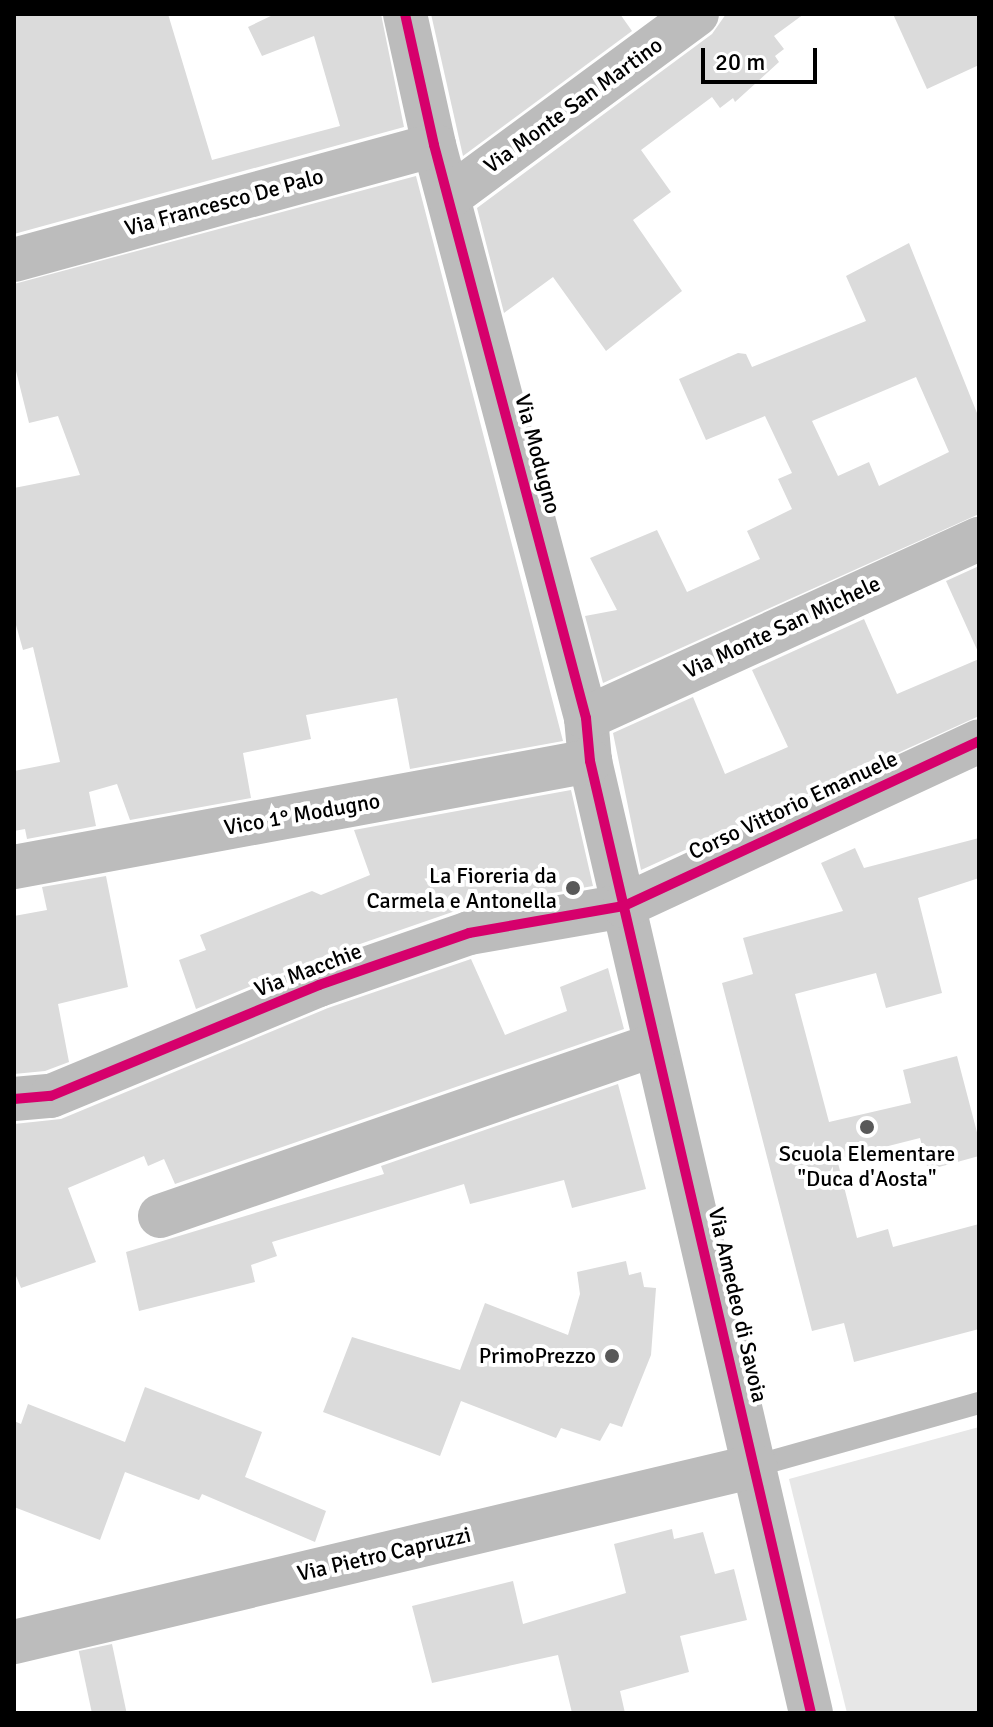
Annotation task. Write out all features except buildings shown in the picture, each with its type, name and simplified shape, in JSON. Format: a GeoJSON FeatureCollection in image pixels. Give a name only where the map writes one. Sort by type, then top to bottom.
{"type":"FeatureCollection","features":[{"type":"Feature","properties":{"kind":"street","name":"Via Modugno"},"geometry":{"type":"LineString","coordinates":[[405,14],[434,145],[586,718],[590,761],[624,906]]}},
{"type":"Feature","properties":{"kind":"street","name":"Via Monte San Martino"},"geometry":{"type":"LineString","coordinates":[[449,197],[697,14]]}},
{"type":"Feature","properties":{"kind":"street","name":"Via Francesco De Palo"},"geometry":{"type":"LineString","coordinates":[[14,260],[434,145]]}},
{"type":"Feature","properties":{"kind":"street","name":"Via Monte San Michele"},"geometry":{"type":"LineString","coordinates":[[586,718],[979,539]]}},
{"type":"Feature","properties":{"kind":"street","name":"Corso Vittorio Emanuele"},"geometry":{"type":"LineString","coordinates":[[624,906],[979,741]]}},
{"type":"Feature","properties":{"kind":"street","name":"Vico 1° Modugno"},"geometry":{"type":"LineString","coordinates":[[14,867],[590,761]]}},
{"type":"Feature","properties":{"kind":"street","name":"Via Amedeo di Savoia"},"geometry":{"type":"LineString","coordinates":[[624,906],[811,1713]]}},
{"type":"Feature","properties":{"kind":"street","name":"Via Macchie"},"geometry":{"type":"LineString","coordinates":[[14,1099],[51,1096],[319,985],[469,933],[624,906]]}},
{"type":"Feature","properties":{"kind":"street"},"geometry":{"type":"LineString","coordinates":[[160,1216],[654,1045]]}},
{"type":"Feature","properties":{"kind":"street","name":"Via Pietro Capruzzi"},"geometry":{"type":"LineString","coordinates":[[14,1642],[755,1466]]}},
{"type":"Feature","properties":{"kind":"lane"},"geometry":{"type":"LineString","coordinates":[[755,1466],[979,1403]]}},
{"type":"Feature","properties":{"kind":"shaded area"},"geometry":{"type":"Polygon","coordinates":[[[979,1427],[979,1713],[847,1713],[789,1479],[979,1427]]]}},
{"type":"Feature","properties":{"kind":"cycle path"},"geometry":{"type":"LineString","coordinates":[[405,14],[434,145],[586,718],[590,761],[811,1713]]}},
{"type":"Feature","properties":{"kind":"cycle path"},"geometry":{"type":"LineString","coordinates":[[14,1099],[51,1096],[319,985],[469,933],[624,906],[979,741]]}},
{"type":"Feature","properties":{"kind":"place","name":"La Fioreria da Carmela e Antonella"},"geometry":{"type":"Point","coordinates":[573,888]}},
{"type":"Feature","properties":{"kind":"place","name":"Scuola Elementare \"Duca d'Aosta\""},"geometry":{"type":"Point","coordinates":[867,1127]}},
{"type":"Feature","properties":{"kind":"place","name":"PrimoPrezzo"},"geometry":{"type":"Point","coordinates":[612,1356]}}]}
